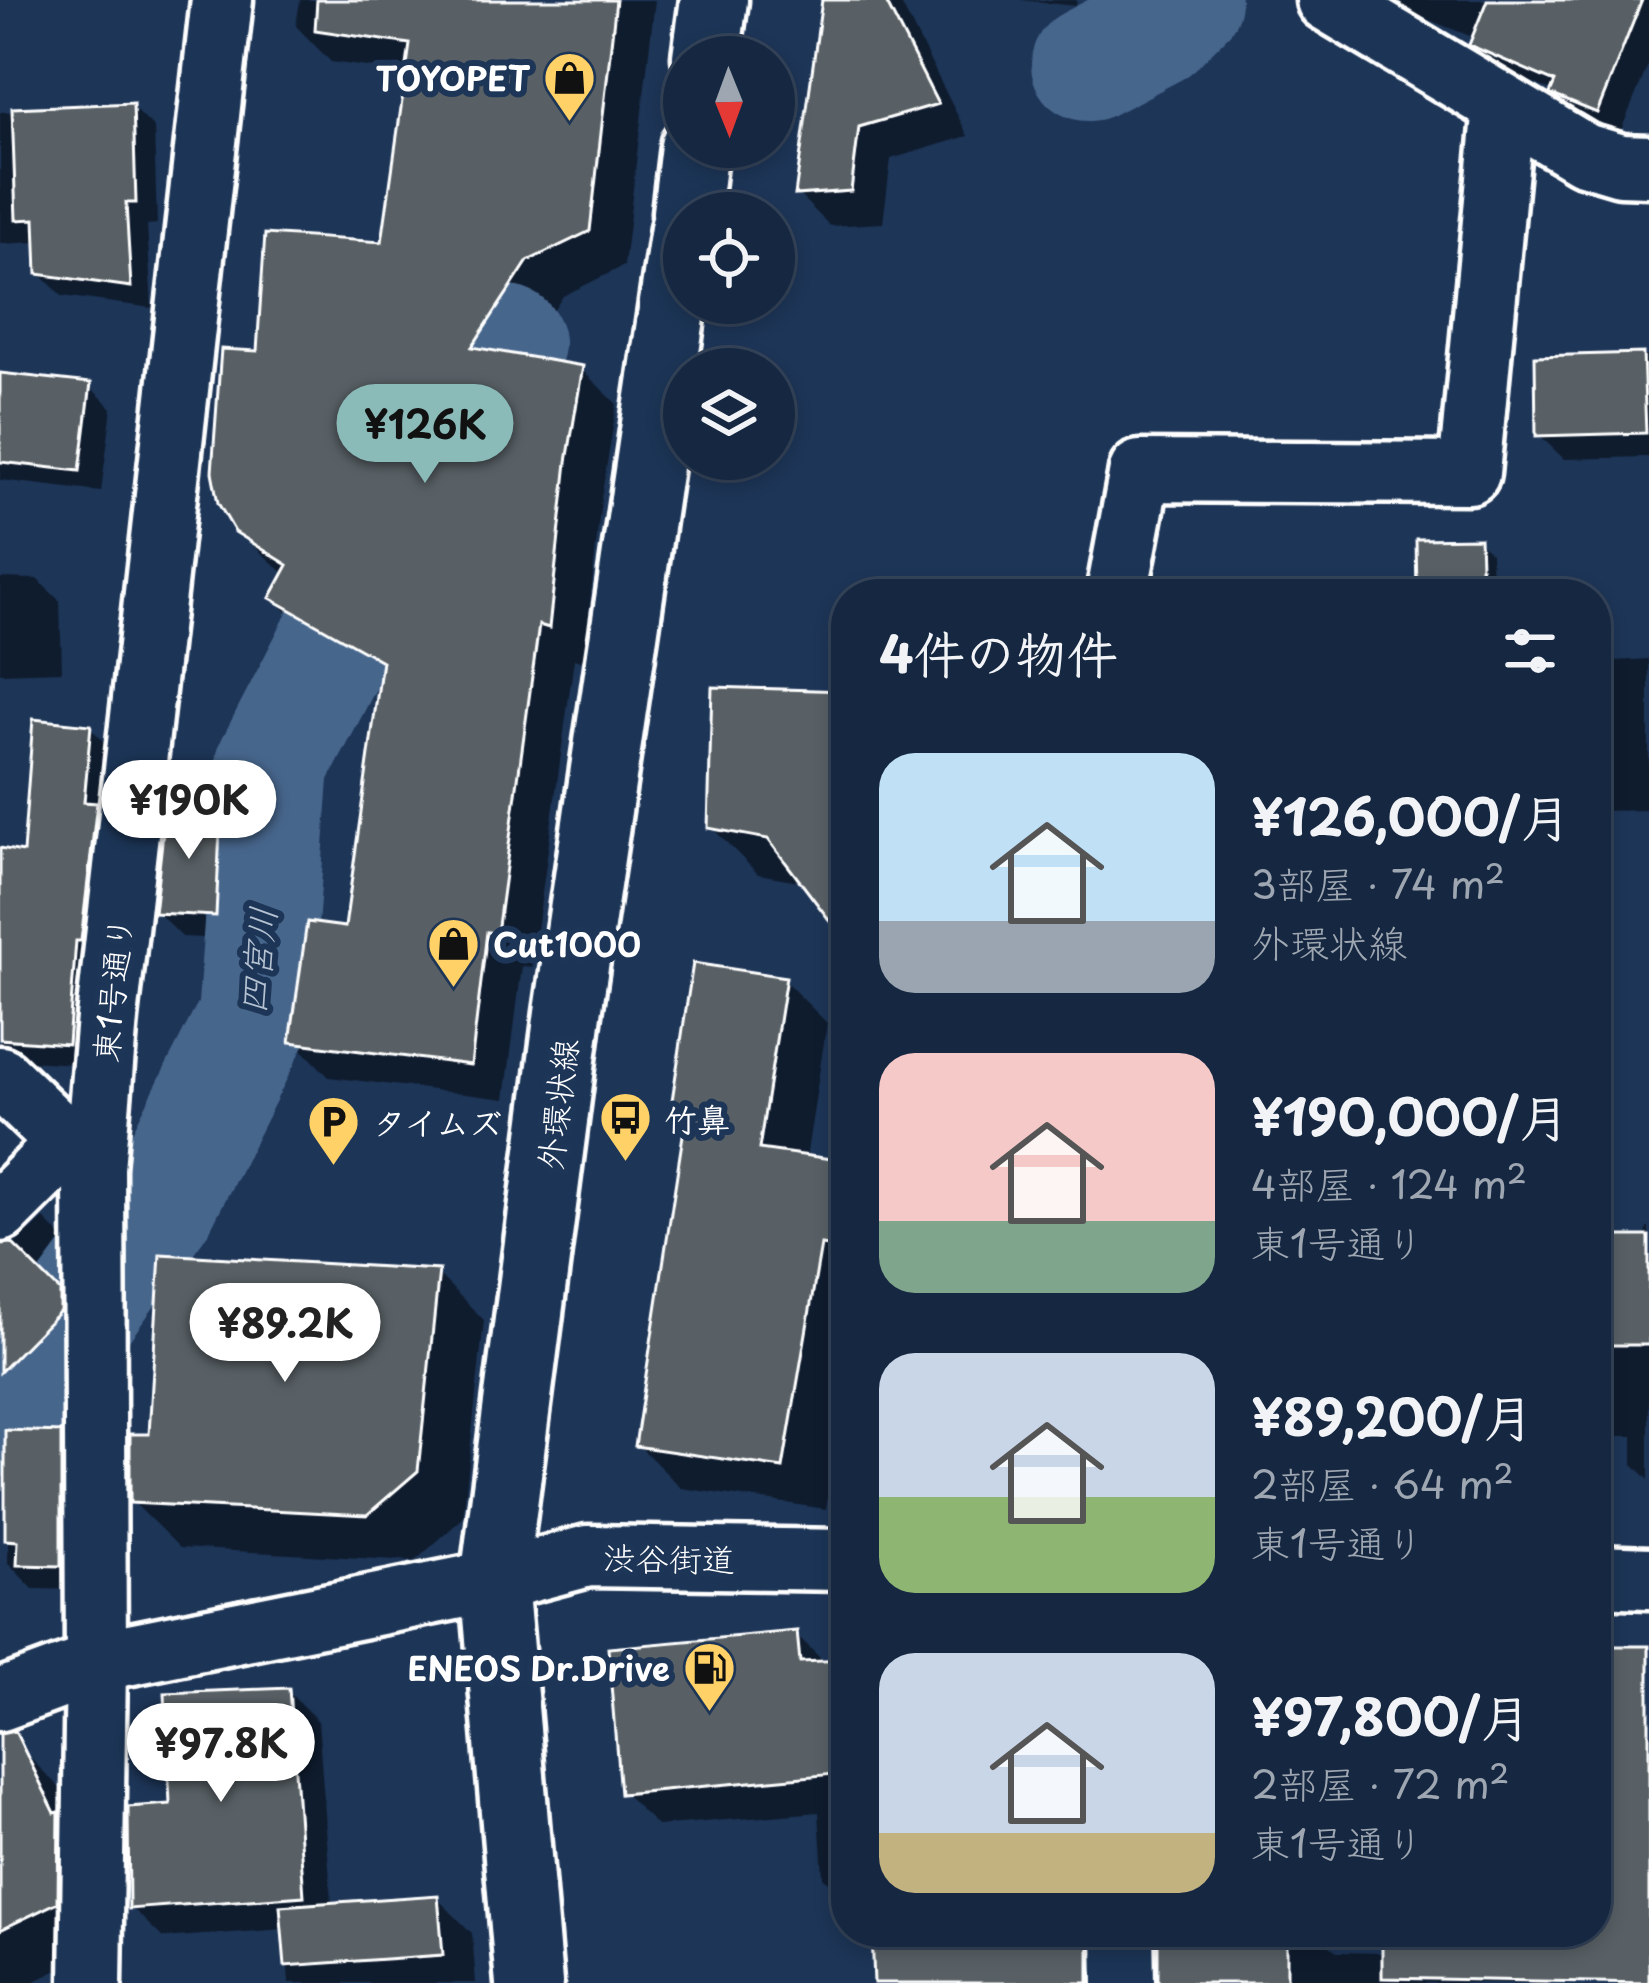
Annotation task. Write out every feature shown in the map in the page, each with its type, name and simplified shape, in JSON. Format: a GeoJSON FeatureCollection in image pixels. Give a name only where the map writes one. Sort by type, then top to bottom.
{"type":"FeatureCollection","features":[{"type":"Feature","properties":{"kind":"street","name":"東1号通り"},"geometry":{"type":"LineString","coordinates":[[91,1983],[95,1666],[81,1155],[112,970],[222,0]]}},
{"type":"Feature","properties":{"kind":"street"},"geometry":{"type":"LineString","coordinates":[[709,36],[714,0]]}},
{"type":"Feature","properties":{"kind":"street"},"geometry":{"type":"LineString","coordinates":[[1327,0],[1584,154],[1621,165],[1649,166]]}},
{"type":"Feature","properties":{"kind":"street"},"geometry":{"type":"LineString","coordinates":[[1120,579],[1140,471],[1469,473],[1504,106]]}},
{"type":"Feature","properties":{"kind":"street","name":"外環状線"},"geometry":{"type":"LineString","coordinates":[[530,1983],[494,1581],[568,1013],[670,324]]}},
{"type":"Feature","properties":{"kind":"street"},"geometry":{"type":"LineString","coordinates":[[0,1077],[81,1155],[0,1211]]}},
{"type":"Feature","properties":{"kind":"street","name":"渋谷街道"},"geometry":{"type":"LineString","coordinates":[[0,1700],[116,1657],[494,1581],[588,1556],[831,1560]]}},
{"type":"Feature","properties":{"kind":"street"},"geometry":{"type":"LineString","coordinates":[[1611,1577],[1649,1578]]}},
{"type":"Feature","properties":{"kind":"street"},"geometry":{"type":"LineString","coordinates":[[1123,1947],[1124,1983]]}},
{"type":"Feature","properties":{"kind":"building"},"geometry":{"type":"Polygon","coordinates":[[[317,0],[616,0],[590,231],[528,261],[472,347],[583,366],[549,628],[539,625],[497,933],[487,932],[471,1065],[290,1042],[307,922],[345,927],[382,661],[270,598],[288,565],[235,532],[218,503],[212,472],[221,349],[257,351],[265,234],[382,242],[410,44],[315,30],[317,0]]]}},
{"type":"Feature","properties":{"kind":"building"},"geometry":{"type":"Polygon","coordinates":[[[822,0],[885,0],[938,104],[859,127],[851,191],[795,195],[822,0]]]}},
{"type":"Feature","properties":{"kind":"building"},"geometry":{"type":"Polygon","coordinates":[[[1487,0],[1642,0],[1597,113],[1550,94],[1555,82],[1469,45],[1487,0]]]}},
{"type":"Feature","properties":{"kind":"building"},"geometry":{"type":"Polygon","coordinates":[[[133,103],[136,203],[126,203],[131,287],[37,274],[35,219],[16,220],[12,108],[133,103]]]}},
{"type":"Feature","properties":{"kind":"building"},"geometry":{"type":"Polygon","coordinates":[[[1643,353],[1646,433],[1536,436],[1535,356],[1643,353]]]}},
{"type":"Feature","properties":{"kind":"building"},"geometry":{"type":"Polygon","coordinates":[[[0,373],[91,383],[80,471],[0,462],[0,373]]]}},
{"type":"Feature","properties":{"kind":"building"},"geometry":{"type":"Polygon","coordinates":[[[1480,538],[1481,579],[1417,579],[1416,539],[1480,538]]]}},
{"type":"Feature","properties":{"kind":"building"},"geometry":{"type":"Polygon","coordinates":[[[712,687],[831,691],[831,922],[768,839],[708,828],[712,687]]]}},
{"type":"Feature","properties":{"kind":"building"},"geometry":{"type":"Polygon","coordinates":[[[33,719],[91,725],[84,802],[97,803],[81,941],[76,941],[68,1044],[0,1039],[0,848],[23,852],[33,719]]]}},
{"type":"Feature","properties":{"kind":"building"},"geometry":{"type":"Polygon","coordinates":[[[166,806],[221,808],[216,916],[154,913],[166,806]]]}},
{"type":"Feature","properties":{"kind":"building"},"geometry":{"type":"Polygon","coordinates":[[[693,963],[786,977],[759,1149],[831,1159],[831,1247],[821,1245],[783,1468],[635,1446],[685,1122],[669,1120],[693,963]]]}},
{"type":"Feature","properties":{"kind":"building"},"geometry":{"type":"Polygon","coordinates":[[[1611,1236],[1649,1236],[1649,1345],[1611,1345],[1611,1236]]]}},
{"type":"Feature","properties":{"kind":"building"},"geometry":{"type":"Polygon","coordinates":[[[12,1243],[60,1291],[60,1311],[0,1372],[0,1244],[12,1243]]]}},
{"type":"Feature","properties":{"kind":"building"},"geometry":{"type":"Polygon","coordinates":[[[160,1254],[439,1270],[418,1471],[367,1515],[130,1503],[130,1434],[149,1434],[160,1254]]]}},
{"type":"Feature","properties":{"kind":"building"},"geometry":{"type":"Polygon","coordinates":[[[5,1430],[61,1432],[61,1566],[17,1565],[18,1541],[5,1540],[5,1430]]]}},
{"type":"Feature","properties":{"kind":"building","name":"ENEOS Dr.Drive"},"geometry":{"type":"Polygon","coordinates":[[[797,1631],[800,1662],[831,1661],[831,1774],[620,1794],[608,1648],[797,1631]]]}},
{"type":"Feature","properties":{"kind":"building"},"geometry":{"type":"Polygon","coordinates":[[[1611,1646],[1649,1646],[1649,1983],[1382,1978],[1382,1947],[1611,1947],[1611,1646]]]}},
{"type":"Feature","properties":{"kind":"building"},"geometry":{"type":"Polygon","coordinates":[[[289,1688],[304,1896],[129,1909],[128,1807],[170,1804],[165,1693],[289,1688]]]}},
{"type":"Feature","properties":{"kind":"building"},"geometry":{"type":"Polygon","coordinates":[[[15,1731],[55,1813],[59,1812],[58,1902],[0,1930],[0,1734],[15,1731]]]}},
{"type":"Feature","properties":{"kind":"building"},"geometry":{"type":"Polygon","coordinates":[[[438,1895],[443,1955],[285,1966],[280,1906],[438,1895]]]}},
{"type":"Feature","properties":{"kind":"building"},"geometry":{"type":"Polygon","coordinates":[[[873,1947],[1089,1947],[1089,1983],[874,1983],[873,1947]]]}},
{"type":"Feature","properties":{"kind":"building"},"geometry":{"type":"Polygon","coordinates":[[[1158,1947],[1287,1947],[1287,1983],[1158,1983],[1158,1947]]]}},
{"type":"Feature","properties":{"kind":"waterway","name":"四宮川"},"geometry":{"type":"LineString","coordinates":[[1088,64],[1155,29],[1184,0]]}},
{"type":"Feature","properties":{"kind":"waterway","name":"四宮川"},"geometry":{"type":"LineString","coordinates":[[0,1420],[160,1203],[254,1018],[273,764],[441,439],[507,343]]}},
{"type":"Feature","properties":{"kind":"place","name":"TOYOPET"},"geometry":{"type":"Point","coordinates":[569,123]}},
{"type":"Feature","properties":{"kind":"place","name":"Cut1000"},"geometry":{"type":"Point","coordinates":[454,989]}},
{"type":"Feature","properties":{"kind":"place","name":"竹鼻"},"geometry":{"type":"Point","coordinates":[625,1164]}},
{"type":"Feature","properties":{"kind":"place","name":"タイムズ"},"geometry":{"type":"Point","coordinates":[334,1167]}},
{"type":"Feature","properties":{"kind":"place","name":"ENEOS Dr.Drive"},"geometry":{"type":"Point","coordinates":[709,1713]}}]}
